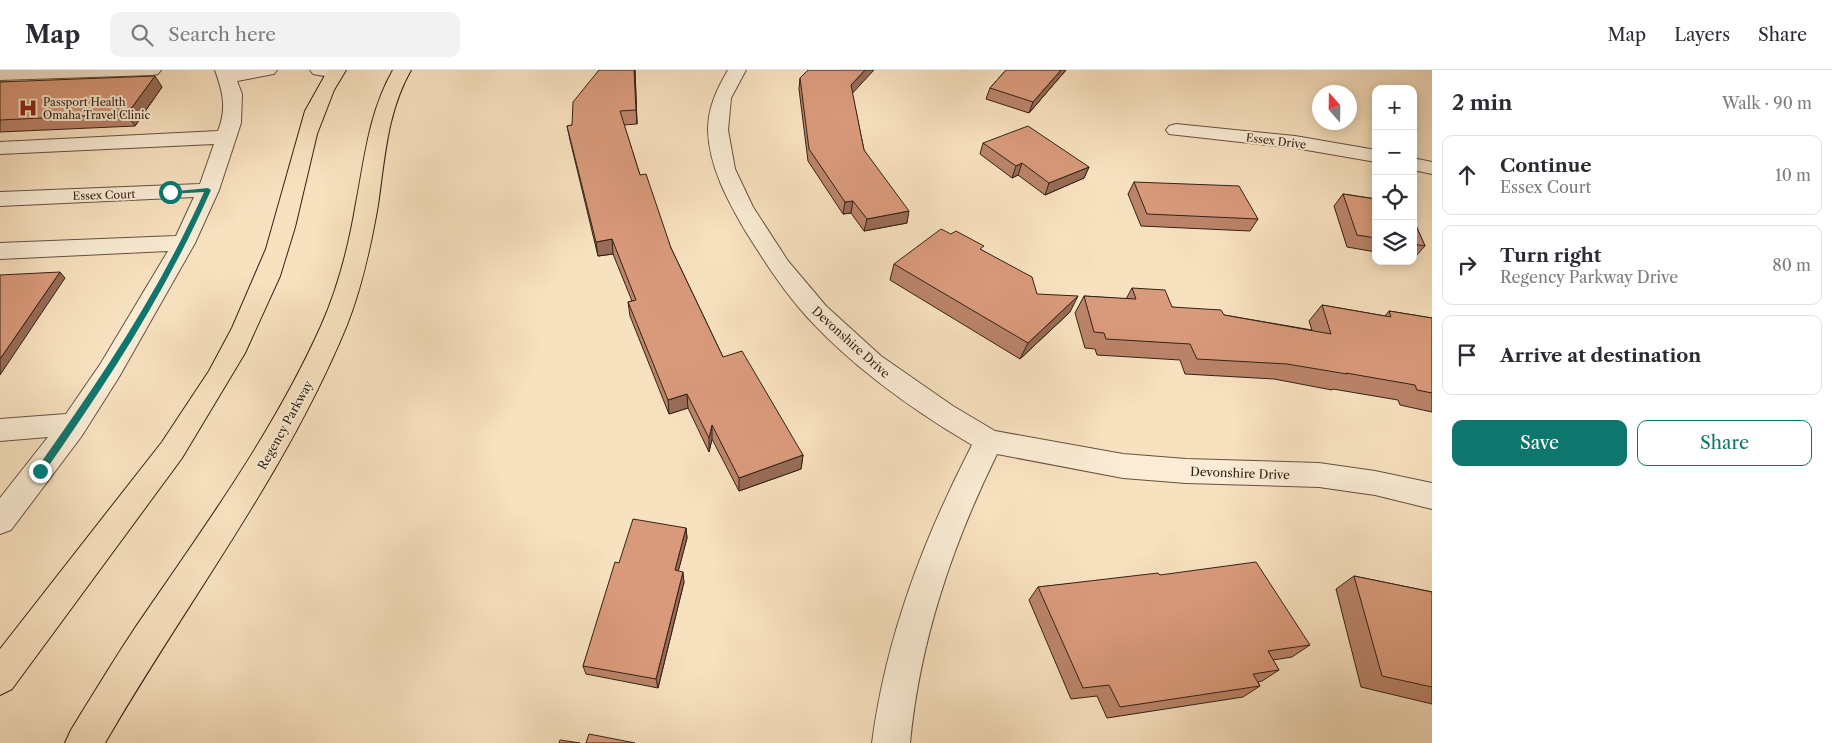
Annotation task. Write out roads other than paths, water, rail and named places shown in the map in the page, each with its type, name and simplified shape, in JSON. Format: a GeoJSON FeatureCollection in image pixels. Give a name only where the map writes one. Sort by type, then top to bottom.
{"type":"FeatureCollection","features":[{"type":"Feature","properties":{"kind":"main road"},"geometry":{"type":"LineString","coordinates":[[0,677],[172,450],[190,424],[233,351],[268,277],[286,221],[307,135],[331,70]]}},
{"type":"Feature","properties":{"kind":"main road","name":"Regency Parkway"},"geometry":{"type":"LineString","coordinates":[[84,743],[148,639],[255,479],[290,419],[316,366],[336,322],[354,267],[382,117],[389,93],[402,70]]}},
{"type":"Feature","properties":{"kind":"street"},"geometry":{"type":"LineString","coordinates":[[0,75],[152,70]]}},
{"type":"Feature","properties":{"kind":"street"},"geometry":{"type":"LineString","coordinates":[[0,521],[74,424],[110,370],[159,290],[184,244],[208,190],[227,137],[234,100],[226,73],[268,70]]}},
{"type":"Feature","properties":{"kind":"street","name":"Devonshire Drive"},"geometry":{"type":"LineString","coordinates":[[737,70],[722,98],[718,113],[718,130],[725,169],[742,207],[780,267],[817,312],[872,363],[943,414],[989,441],[1122,466],[1186,471],[1319,475],[1375,483],[1432,496]]}},
{"type":"Feature","properties":{"kind":"street","name":"Essex Drive"},"geometry":{"type":"LineString","coordinates":[[1176,130],[1295,142],[1372,155]]}},
{"type":"Feature","properties":{"kind":"street"},"geometry":{"type":"LineString","coordinates":[[0,148],[227,137]]}},
{"type":"Feature","properties":{"kind":"street"},"geometry":{"type":"LineString","coordinates":[[1417,165],[1432,168]]}},
{"type":"Feature","properties":{"kind":"street","name":"Essex Court"},"geometry":{"type":"LineString","coordinates":[[0,199],[208,190]]}},
{"type":"Feature","properties":{"kind":"street"},"geometry":{"type":"LineString","coordinates":[[0,251],[184,244]]}},
{"type":"Feature","properties":{"kind":"street"},"geometry":{"type":"LineString","coordinates":[[0,430],[74,424]]}},
{"type":"Feature","properties":{"kind":"street"},"geometry":{"type":"LineString","coordinates":[[891,743],[903,658],[918,608],[954,511],[989,441]]}},
{"type":"Feature","properties":{"kind":"place","name":"Passport Health Omaha Travel Clinic"},"geometry":{"type":"Point","coordinates":[28,108]}}]}
